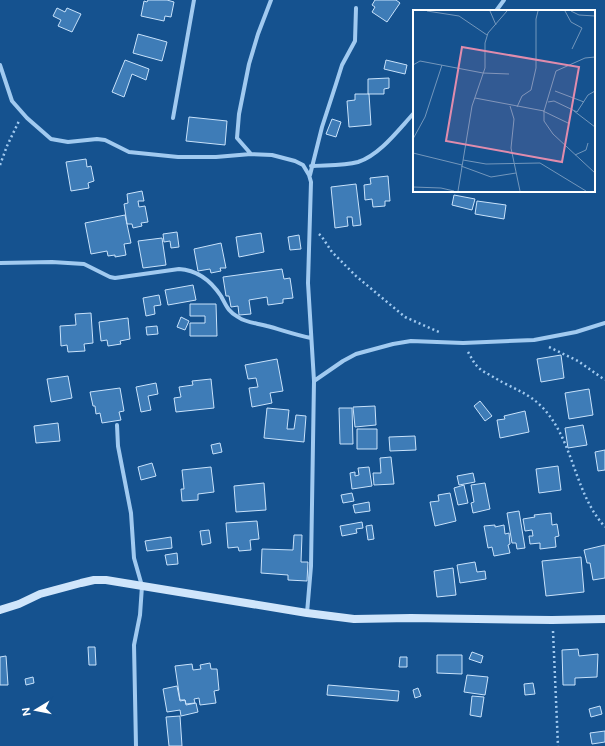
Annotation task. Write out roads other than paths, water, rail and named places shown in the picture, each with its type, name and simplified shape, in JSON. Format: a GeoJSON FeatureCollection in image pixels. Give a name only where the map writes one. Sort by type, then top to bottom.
{"type":"FeatureCollection","features":[{"type":"Feature","properties":{"kind":"street"},"geometry":{"type":"LineString","coordinates":[[173,118],[194,0]]}},
{"type":"Feature","properties":{"kind":"street"},"geometry":{"type":"LineString","coordinates":[[251,154],[237,138],[239,114],[249,64],[258,34],[271,0]]}},
{"type":"Feature","properties":{"kind":"street"},"geometry":{"type":"LineString","coordinates":[[497,10],[504,0]]}},
{"type":"Feature","properties":{"kind":"street"},"geometry":{"type":"LineString","coordinates":[[307,613],[311,566],[314,381],[308,283],[310,175],[322,127],[342,65],[355,41],[356,8]]}},
{"type":"Feature","properties":{"kind":"street"},"geometry":{"type":"LineString","coordinates":[[0,65],[12,100],[23,114],[47,137],[56,141],[68,142],[106,140],[129,152],[178,157],[216,157],[251,154],[272,155],[295,161],[303,165],[310,175]]}},
{"type":"Feature","properties":{"kind":"street"},"geometry":{"type":"LineString","coordinates":[[312,166],[350,164],[359,162],[373,155],[413,114]]}},
{"type":"Feature","properties":{"kind":"street"},"geometry":{"type":"LineString","coordinates":[[0,264],[52,262],[84,264],[114,278],[187,269],[208,281],[220,296],[227,309],[240,318],[311,338]]}},
{"type":"Feature","properties":{"kind":"street"},"geometry":{"type":"LineString","coordinates":[[314,381],[356,354],[393,344],[411,341],[463,343],[534,340],[576,332],[605,323]]}},
{"type":"Feature","properties":{"kind":"street"},"geometry":{"type":"LineString","coordinates":[[117,426],[118,446],[131,513],[134,558],[142,586],[140,615],[134,645],[136,746]]}},
{"type":"Feature","properties":{"kind":"street"},"geometry":{"type":"LineString","coordinates":[[0,610],[19,604],[40,594],[94,580],[106,580],[307,613],[354,619],[605,619]]}}]}
